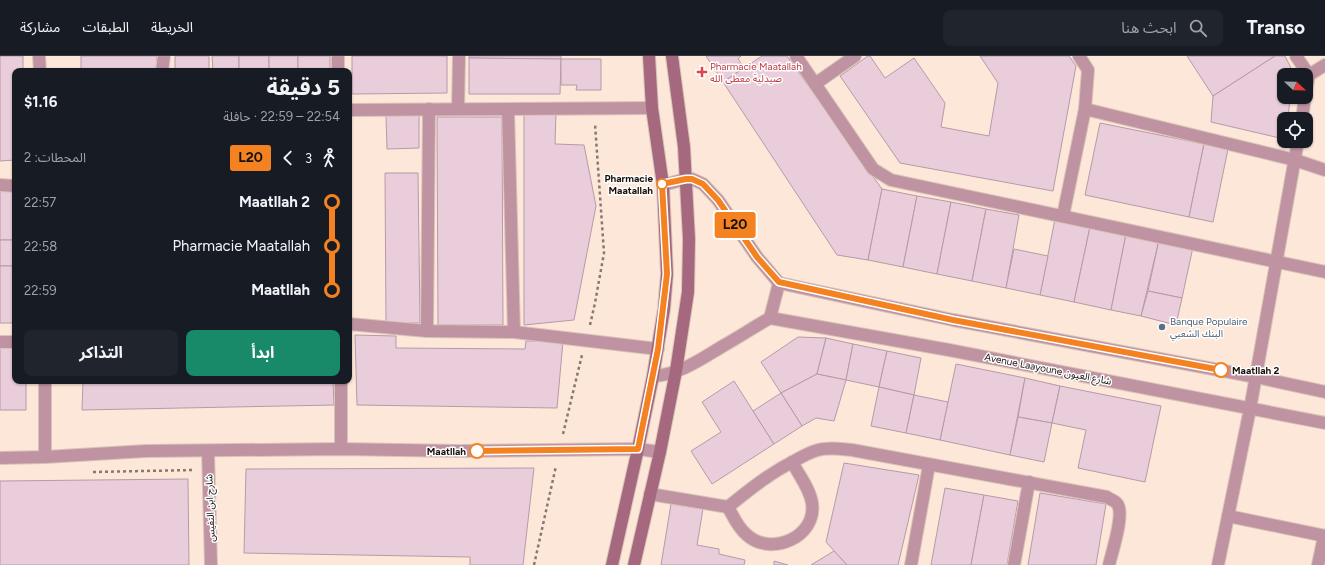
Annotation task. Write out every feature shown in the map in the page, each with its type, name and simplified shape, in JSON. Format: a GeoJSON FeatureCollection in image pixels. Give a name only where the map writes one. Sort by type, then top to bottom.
{"type":"FeatureCollection","features":[{"type":"Feature","properties":{"kind":"street"},"geometry":{"type":"LineString","coordinates":[[40,56],[40,68]]}},
{"type":"Feature","properties":{"kind":"street"},"geometry":{"type":"LineString","coordinates":[[162,68],[164,56]]}},
{"type":"Feature","properties":{"kind":"street"},"geometry":{"type":"LineString","coordinates":[[338,56],[338,68]]}},
{"type":"Feature","properties":{"kind":"street"},"geometry":{"type":"LineString","coordinates":[[458,109],[459,56]]}},
{"type":"Feature","properties":{"kind":"street"},"geometry":{"type":"LineString","coordinates":[[612,565],[653,376],[658,349],[667,274],[662,184],[652,108],[648,56]]}},
{"type":"Feature","properties":{"kind":"street"},"geometry":{"type":"LineString","coordinates":[[634,565],[660,452],[676,371],[688,292],[689,239],[684,147],[672,56]]}},
{"type":"Feature","properties":{"kind":"street"},"geometry":{"type":"LineString","coordinates":[[796,56],[873,169],[891,180],[1325,272]]}},
{"type":"Feature","properties":{"kind":"street"},"geometry":{"type":"LineString","coordinates":[[815,84],[855,56]]}},
{"type":"Feature","properties":{"kind":"street"},"geometry":{"type":"LineString","coordinates":[[1063,216],[1085,108],[1088,70],[1079,56]]}},
{"type":"Feature","properties":{"kind":"street"},"geometry":{"type":"LineString","coordinates":[[1296,56],[1305,68]]}},
{"type":"Feature","properties":{"kind":"street"},"geometry":{"type":"LineString","coordinates":[[1313,72],[1325,65]]}},
{"type":"Feature","properties":{"kind":"street"},"geometry":{"type":"LineString","coordinates":[[352,110],[652,108]]}},
{"type":"Feature","properties":{"kind":"street"},"geometry":{"type":"LineString","coordinates":[[1085,108],[1295,160],[1325,170]]}},
{"type":"Feature","properties":{"kind":"street"},"geometry":{"type":"LineString","coordinates":[[426,331],[429,109]]}},
{"type":"Feature","properties":{"kind":"street"},"geometry":{"type":"LineString","coordinates":[[508,109],[514,332]]}},
{"type":"Feature","properties":{"kind":"street"},"geometry":{"type":"LineString","coordinates":[[1218,565],[1250,409],[1297,148]]}},
{"type":"Feature","properties":{"kind":"street"},"geometry":{"type":"LineString","coordinates":[[662,184],[686,179],[692,179],[703,184],[718,200],[757,257],[779,282],[953,320],[1256,377],[1325,392]]}},
{"type":"Feature","properties":{"kind":"street"},"geometry":{"type":"LineString","coordinates":[[0,185],[12,186]]}},
{"type":"Feature","properties":{"kind":"street"},"geometry":{"type":"LineString","coordinates":[[653,376],[676,371],[693,364],[770,318],[779,282]]}},
{"type":"Feature","properties":{"kind":"street","name":"Avenue Laayoune شارع العيون"},"geometry":{"type":"LineString","coordinates":[[770,318],[949,350],[1325,423]]}},
{"type":"Feature","properties":{"kind":"street"},"geometry":{"type":"LineString","coordinates":[[352,324],[426,331],[514,332],[658,349]]}},
{"type":"Feature","properties":{"kind":"street"},"geometry":{"type":"LineString","coordinates":[[0,342],[12,342]]}},
{"type":"Feature","properties":{"kind":"street"},"geometry":{"type":"LineString","coordinates":[[45,384],[45,457]]}},
{"type":"Feature","properties":{"kind":"street"},"geometry":{"type":"LineString","coordinates":[[341,384],[341,450]]}},
{"type":"Feature","properties":{"kind":"street"},"geometry":{"type":"LineString","coordinates":[[650,494],[728,507],[760,481],[792,462],[819,450],[833,448],[852,450],[1107,497],[1116,503],[1119,509],[1120,518],[1109,565]]}},
{"type":"Feature","properties":{"kind":"street"},"geometry":{"type":"LineString","coordinates":[[0,458],[146,451],[466,451],[638,449],[660,452]]}},
{"type":"Feature","properties":{"kind":"street","name":"شارح ابن النفيس"},"geometry":{"type":"LineString","coordinates":[[208,451],[211,565]]}},
{"type":"Feature","properties":{"kind":"street"},"geometry":{"type":"LineString","coordinates":[[728,507],[739,527],[747,535],[759,542],[774,545],[791,540],[801,533],[807,526],[813,504],[809,493],[792,462]]}},
{"type":"Feature","properties":{"kind":"street"},"geometry":{"type":"LineString","coordinates":[[911,565],[930,465]]}},
{"type":"Feature","properties":{"kind":"street"},"geometry":{"type":"LineString","coordinates":[[1014,565],[1029,482]]}},
{"type":"Feature","properties":{"kind":"street"},"geometry":{"type":"LineString","coordinates":[[1228,516],[1324,536],[1318,565]]}},
{"type":"Feature","properties":{"kind":"path"},"geometry":{"type":"LineString","coordinates":[[87,472],[197,470]]}},
{"type":"Feature","properties":{"kind":"building"},"geometry":{"type":"Polygon","coordinates":[[[0,56],[23,56],[23,68],[12,68],[12,160],[0,161],[0,56]]]}},
{"type":"Feature","properties":{"kind":"building"},"geometry":{"type":"Polygon","coordinates":[[[81,56],[157,56],[156,68],[81,68],[81,56]]]}},
{"type":"Feature","properties":{"kind":"building"},"geometry":{"type":"Polygon","coordinates":[[[175,56],[209,56],[209,68],[175,68],[175,56]]]}},
{"type":"Feature","properties":{"kind":"building"},"geometry":{"type":"Polygon","coordinates":[[[212,56],[239,56],[239,68],[213,68],[212,56]]]}},
{"type":"Feature","properties":{"kind":"building"},"geometry":{"type":"Polygon","coordinates":[[[239,56],[269,56],[269,68],[239,68],[239,56]]]}},
{"type":"Feature","properties":{"kind":"building"},"geometry":{"type":"Polygon","coordinates":[[[269,56],[298,56],[298,68],[269,68],[269,56]]]}},
{"type":"Feature","properties":{"kind":"building"},"geometry":{"type":"Polygon","coordinates":[[[298,56],[330,56],[330,68],[298,68],[298,56]]]}},
{"type":"Feature","properties":{"kind":"building"},"geometry":{"type":"Polygon","coordinates":[[[352,56],[447,56],[447,93],[352,94],[352,56]]]}},
{"type":"Feature","properties":{"kind":"building"},"geometry":{"type":"Polygon","coordinates":[[[469,56],[561,56],[561,59],[469,58],[469,56]]]}},
{"type":"Feature","properties":{"kind":"building"},"geometry":{"type":"Polygon","coordinates":[[[706,56],[741,56],[738,59],[744,68],[723,82],[706,56]]]}},
{"type":"Feature","properties":{"kind":"building"},"geometry":{"type":"Polygon","coordinates":[[[762,56],[787,56],[882,189],[868,260],[837,255],[723,82],[762,56]]]}},
{"type":"Feature","properties":{"kind":"building"},"geometry":{"type":"Polygon","coordinates":[[[870,56],[885,78],[914,58],[945,103],[941,127],[989,136],[998,83],[980,56],[1069,56],[1076,66],[1053,191],[900,163],[840,76],[870,56]]]}},
{"type":"Feature","properties":{"kind":"building"},"geometry":{"type":"Polygon","coordinates":[[[1187,56],[1275,56],[1213,96],[1187,56]]]}},
{"type":"Feature","properties":{"kind":"building"},"geometry":{"type":"Polygon","coordinates":[[[1275,56],[1285,56],[1291,68],[1277,68],[1277,104],[1289,104],[1289,112],[1277,112],[1277,137],[1211,122],[1213,96],[1275,56]]]}},
{"type":"Feature","properties":{"kind":"building"},"geometry":{"type":"Polygon","coordinates":[[[469,58],[561,59],[560,94],[469,94],[469,58]]]}},
{"type":"Feature","properties":{"kind":"building"},"geometry":{"type":"Polygon","coordinates":[[[561,59],[601,59],[601,90],[576,90],[577,85],[561,85],[561,59]]]}},
{"type":"Feature","properties":{"kind":"building"},"geometry":{"type":"Polygon","coordinates":[[[556,113],[555,144],[584,145],[596,206],[574,320],[524,325],[524,115],[556,113]]]}},
{"type":"Feature","properties":{"kind":"building"},"geometry":{"type":"Polygon","coordinates":[[[419,115],[419,148],[387,149],[386,116],[419,115]]]}},
{"type":"Feature","properties":{"kind":"building"},"geometry":{"type":"Polygon","coordinates":[[[437,117],[502,117],[503,325],[438,325],[437,117]]]}},
{"type":"Feature","properties":{"kind":"building"},"geometry":{"type":"Polygon","coordinates":[[[1100,123],[1204,144],[1189,217],[1085,195],[1100,123]]]}},
{"type":"Feature","properties":{"kind":"building"},"geometry":{"type":"Polygon","coordinates":[[[1204,144],[1228,149],[1213,222],[1189,217],[1204,144]]]}},
{"type":"Feature","properties":{"kind":"building"},"geometry":{"type":"Polygon","coordinates":[[[385,173],[418,173],[420,323],[386,323],[385,173]]]}},
{"type":"Feature","properties":{"kind":"building"},"geometry":{"type":"Polygon","coordinates":[[[0,187],[12,187],[12,240],[0,240],[0,187]]]}},
{"type":"Feature","properties":{"kind":"building"},"geometry":{"type":"Polygon","coordinates":[[[882,189],[917,196],[903,267],[868,260],[882,189]]]}},
{"type":"Feature","properties":{"kind":"building"},"geometry":{"type":"Polygon","coordinates":[[[917,196],[951,202],[937,274],[903,267],[917,196]]]}},
{"type":"Feature","properties":{"kind":"building"},"geometry":{"type":"Polygon","coordinates":[[[951,202],[986,209],[972,281],[937,274],[951,202]]]}},
{"type":"Feature","properties":{"kind":"building"},"geometry":{"type":"Polygon","coordinates":[[[986,209],[1019,215],[1006,288],[972,281],[986,209]]]}},
{"type":"Feature","properties":{"kind":"building"},"geometry":{"type":"Polygon","coordinates":[[[1055,219],[1090,227],[1074,302],[1040,295],[1055,219]]]}},
{"type":"Feature","properties":{"kind":"building"},"geometry":{"type":"Polygon","coordinates":[[[1090,227],[1126,234],[1111,310],[1074,302],[1090,227]]]}},
{"type":"Feature","properties":{"kind":"building"},"geometry":{"type":"Polygon","coordinates":[[[1126,234],[1159,240],[1141,316],[1111,310],[1126,234]]]}},
{"type":"Feature","properties":{"kind":"building"},"geometry":{"type":"Polygon","coordinates":[[[0,240],[12,240],[12,266],[0,266],[0,240]]]}},
{"type":"Feature","properties":{"kind":"building"},"geometry":{"type":"Polygon","coordinates":[[[1159,240],[1193,247],[1182,298],[1148,291],[1159,240]]]}},
{"type":"Feature","properties":{"kind":"building"},"geometry":{"type":"Polygon","coordinates":[[[1014,249],[1048,256],[1040,295],[1006,288],[1014,249]]]}},
{"type":"Feature","properties":{"kind":"building"},"geometry":{"type":"Polygon","coordinates":[[[0,266],[12,266],[12,323],[0,323],[0,266]]]}},
{"type":"Feature","properties":{"kind":"building"},"geometry":{"type":"Polygon","coordinates":[[[1148,291],[1182,298],[1176,325],[1141,316],[1148,291]]]}},
{"type":"Feature","properties":{"kind":"building"},"geometry":{"type":"Polygon","coordinates":[[[355,335],[396,336],[396,348],[525,349],[526,341],[563,341],[557,408],[357,405],[355,335]]]}},
{"type":"Feature","properties":{"kind":"building"},"geometry":{"type":"Polygon","coordinates":[[[798,337],[826,338],[817,374],[781,393],[761,362],[798,337]]]}},
{"type":"Feature","properties":{"kind":"building"},"geometry":{"type":"Polygon","coordinates":[[[826,338],[853,344],[846,380],[817,374],[826,338]]]}},
{"type":"Feature","properties":{"kind":"building"},"geometry":{"type":"Polygon","coordinates":[[[853,344],[887,351],[879,387],[846,380],[853,344]]]}},
{"type":"Feature","properties":{"kind":"building"},"geometry":{"type":"Polygon","coordinates":[[[0,347],[12,347],[12,384],[26,384],[26,410],[0,410],[0,347]]]}},
{"type":"Feature","properties":{"kind":"building"},"geometry":{"type":"Polygon","coordinates":[[[887,351],[921,358],[914,395],[879,387],[887,351]]]}},
{"type":"Feature","properties":{"kind":"building"},"geometry":{"type":"Polygon","coordinates":[[[956,364],[1025,378],[1010,455],[940,440],[956,364]]]}},
{"type":"Feature","properties":{"kind":"building"},"geometry":{"type":"Polygon","coordinates":[[[817,374],[846,380],[834,421],[816,418],[802,426],[781,393],[817,374]]]}},
{"type":"Feature","properties":{"kind":"building"},"geometry":{"type":"Polygon","coordinates":[[[1025,378],[1060,386],[1052,423],[1018,417],[1025,378]]]}},
{"type":"Feature","properties":{"kind":"building"},"geometry":{"type":"Polygon","coordinates":[[[734,381],[774,444],[712,484],[691,451],[721,432],[702,402],[734,381]]]}},
{"type":"Feature","properties":{"kind":"building"},"geometry":{"type":"Polygon","coordinates":[[[83,384],[333,384],[334,405],[82,410],[83,384]]]}},
{"type":"Feature","properties":{"kind":"building"},"geometry":{"type":"Polygon","coordinates":[[[1060,386],[1161,406],[1145,482],[1078,468],[1086,430],[1052,423],[1060,386]]]}},
{"type":"Feature","properties":{"kind":"building"},"geometry":{"type":"Polygon","coordinates":[[[879,387],[914,395],[906,433],[871,426],[879,387]]]}},
{"type":"Feature","properties":{"kind":"building"},"geometry":{"type":"Polygon","coordinates":[[[781,393],[802,426],[774,444],[753,411],[781,393]]]}},
{"type":"Feature","properties":{"kind":"building"},"geometry":{"type":"Polygon","coordinates":[[[914,395],[948,402],[940,440],[906,433],[914,395]]]}},
{"type":"Feature","properties":{"kind":"building"},"geometry":{"type":"Polygon","coordinates":[[[1018,417],[1052,423],[1044,462],[1010,455],[1018,417]]]}},
{"type":"Feature","properties":{"kind":"building"},"geometry":{"type":"Polygon","coordinates":[[[844,463],[919,475],[898,565],[847,565],[826,542],[844,463]]]}},
{"type":"Feature","properties":{"kind":"building"},"geometry":{"type":"Polygon","coordinates":[[[534,468],[523,565],[470,565],[470,557],[244,553],[246,469],[534,468]]]}},
{"type":"Feature","properties":{"kind":"building"},"geometry":{"type":"Polygon","coordinates":[[[188,479],[189,565],[0,565],[0,481],[188,479]]]}},
{"type":"Feature","properties":{"kind":"building"},"geometry":{"type":"Polygon","coordinates":[[[945,488],[984,495],[971,565],[931,565],[945,488]]]}},
{"type":"Feature","properties":{"kind":"building"},"geometry":{"type":"Polygon","coordinates":[[[1040,493],[1106,504],[1096,565],[1028,565],[1040,493]]]}},
{"type":"Feature","properties":{"kind":"building"},"geometry":{"type":"Polygon","coordinates":[[[984,495],[1018,501],[1007,565],[971,565],[984,495]]]}},
{"type":"Feature","properties":{"kind":"building"},"geometry":{"type":"Polygon","coordinates":[[[671,504],[703,509],[697,545],[719,549],[719,554],[745,560],[744,565],[661,565],[671,504]]]}},
{"type":"Feature","properties":{"kind":"building"},"geometry":{"type":"Polygon","coordinates":[[[834,551],[847,565],[811,565],[834,551]]]}},
{"type":"Feature","properties":{"kind":"building"},"geometry":{"type":"Polygon","coordinates":[[[774,561],[788,565],[774,565],[774,561]]]}},
{"type":"Feature","properties":{"kind":"bus line","name":"L20"},"geometry":{"type":"LineString","coordinates":[[477,451],[638,449],[658,349],[664,308],[667,274],[666,234],[662,184],[686,179],[692,179],[703,184],[718,200],[757,257],[779,282],[953,320],[1221,370]]}},
{"type":"Feature","properties":{"kind":"place","name":"Pharmacie Maatallah صيدلية معطى الله"},"geometry":{"type":"Point","coordinates":[702,72]}},
{"type":"Feature","properties":{"kind":"place","name":"Pharmacie Maatallah"},"geometry":{"type":"Point","coordinates":[662,184]}},
{"type":"Feature","properties":{"kind":"place","name":"Banque Populaire البنك الشعبي"},"geometry":{"type":"Point","coordinates":[1162,327]}},
{"type":"Feature","properties":{"kind":"place","name":"Maatllah 2"},"geometry":{"type":"Point","coordinates":[1221,370]}},
{"type":"Feature","properties":{"kind":"place","name":"Maatllah"},"geometry":{"type":"Point","coordinates":[477,451]}}]}
